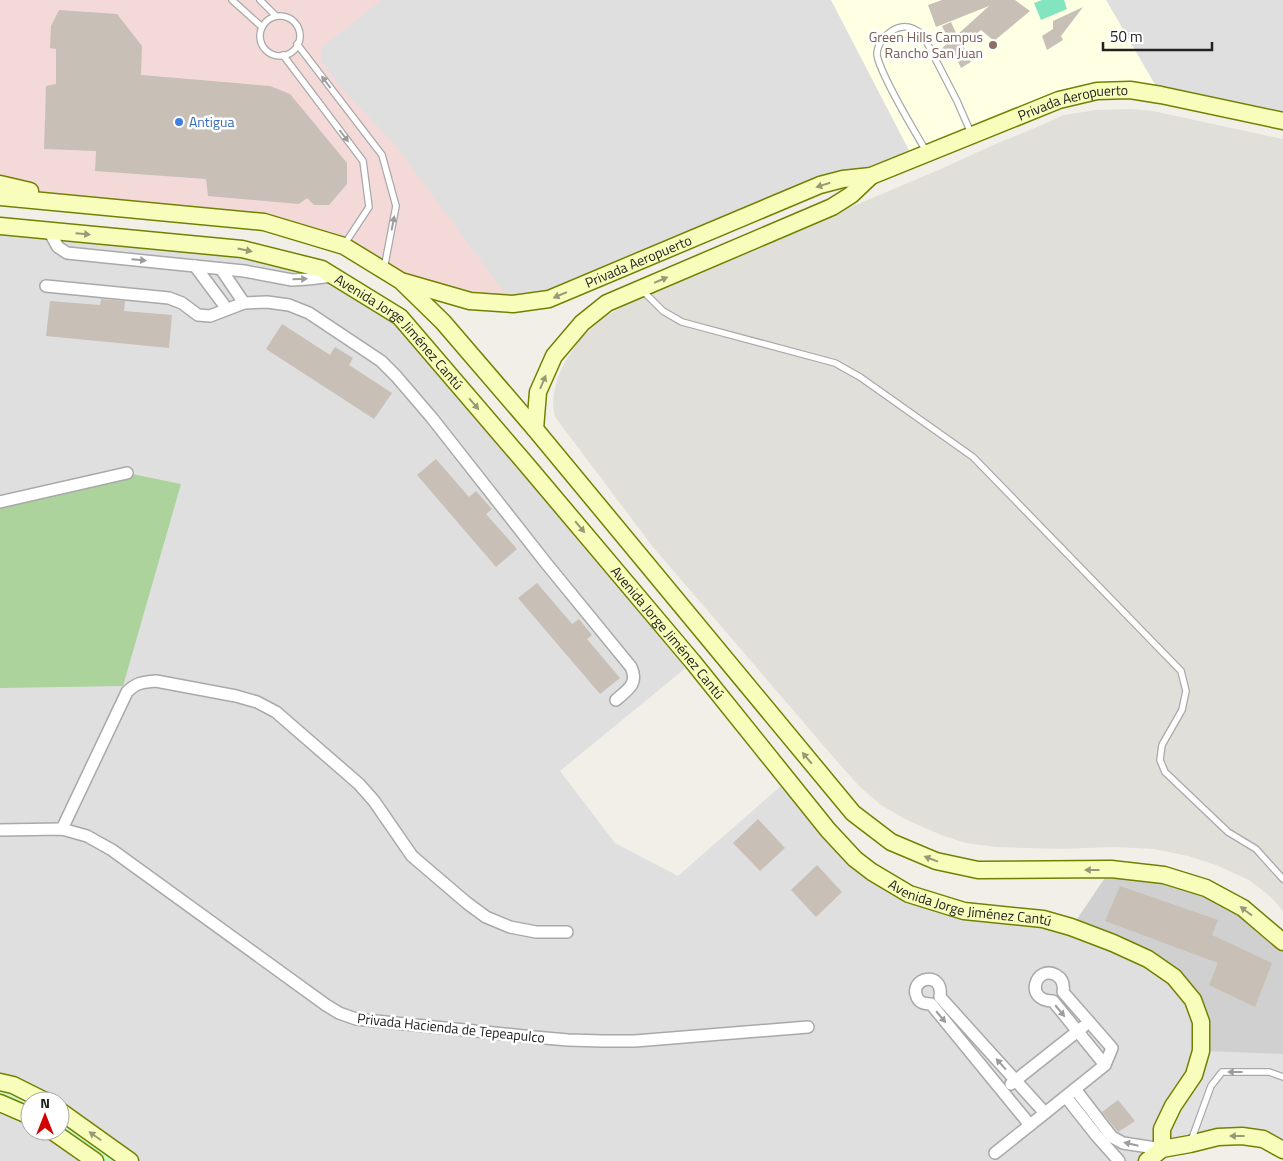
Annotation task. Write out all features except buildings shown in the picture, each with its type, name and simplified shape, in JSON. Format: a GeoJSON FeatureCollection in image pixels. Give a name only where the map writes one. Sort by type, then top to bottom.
{"type":"FeatureCollection","features":[{"type":"Feature","properties":{"kind":"main road","name":"Privada Aeropuerto"},"geometry":{"type":"LineString","coordinates":[[401,281],[470,301],[513,304],[549,299],[820,185],[843,179],[871,176],[1059,100],[1097,91],[1130,90],[1146,92],[1283,121]]}},
{"type":"Feature","properties":{"kind":"main road","name":"Privada Aeropuerto"},"geometry":{"type":"LineString","coordinates":[[535,429],[538,392],[554,356],[582,323],[607,303],[832,207],[851,195],[871,176]]}},
{"type":"Feature","properties":{"kind":"main road"},"geometry":{"type":"LineString","coordinates":[[0,184],[91,205]]}},
{"type":"Feature","properties":{"kind":"main road","name":"Avenida Jorge Jiménez Cantú"},"geometry":{"type":"LineString","coordinates":[[0,197],[264,222],[344,246],[401,281],[442,322],[535,429],[853,813],[891,842],[936,861],[978,870],[1111,869],[1164,875],[1206,888],[1243,908],[1283,942]]}},
{"type":"Feature","properties":{"kind":"main road","name":"Avenida Jorge Jiménez Cantú"},"geometry":{"type":"LineString","coordinates":[[0,226],[242,249],[322,269],[400,317],[693,662],[828,830],[861,863],[908,894],[964,910],[1043,919],[1072,927],[1148,959],[1174,977],[1193,1000],[1201,1022],[1201,1051],[1194,1075],[1173,1106],[1162,1129],[1166,1155]]}},
{"type":"Feature","properties":{"kind":"main road"},"geometry":{"type":"LineString","coordinates":[[0,1082],[13,1085],[25,1091]]}},
{"type":"Feature","properties":{"kind":"main road"},"geometry":{"type":"LineString","coordinates":[[0,1103],[20,1112]]}},
{"type":"Feature","properties":{"kind":"main road"},"geometry":{"type":"LineString","coordinates":[[70,1118],[130,1161]]}},
{"type":"Feature","properties":{"kind":"main road"},"geometry":{"type":"LineString","coordinates":[[1147,1161],[1190,1144],[1218,1137],[1242,1136],[1263,1139],[1283,1150]]}},
{"type":"Feature","properties":{"kind":"main road"},"geometry":{"type":"LineString","coordinates":[[66,1141],[95,1161]]}},
{"type":"Feature","properties":{"kind":"street"},"geometry":{"type":"LineString","coordinates":[[49,231],[58,247],[67,253],[220,268],[292,280],[333,276]]}},
{"type":"Feature","properties":{"kind":"street"},"geometry":{"type":"LineString","coordinates":[[195,266],[227,309]]}},
{"type":"Feature","properties":{"kind":"street"},"geometry":{"type":"LineString","coordinates":[[220,268],[244,303]]}},
{"type":"Feature","properties":{"kind":"street"},"geometry":{"type":"LineString","coordinates":[[46,286],[169,298],[182,303],[198,315],[210,316],[244,303],[267,302],[289,305],[309,312],[381,361],[432,418],[631,667],[634,674],[634,682],[616,700]]}},
{"type":"Feature","properties":{"kind":"street"},"geometry":{"type":"LineString","coordinates":[[0,502],[127,473]]}},
{"type":"Feature","properties":{"kind":"street"},"geometry":{"type":"LineString","coordinates":[[62,829],[127,692],[134,685],[156,681],[236,696],[257,702],[276,712],[359,784],[374,800],[412,856],[486,917],[510,927],[536,932],[567,932]]}},
{"type":"Feature","properties":{"kind":"street","name":"Privada Hacienda de Tepeapulco"},"geometry":{"type":"LineString","coordinates":[[0,830],[62,829],[87,836],[112,850],[326,1005],[339,1013],[356,1019],[542,1038],[602,1041],[636,1041],[808,1027]]}},
{"type":"Feature","properties":{"kind":"street"},"geometry":{"type":"LineString","coordinates":[[995,1153],[1105,1065],[1112,1048],[1063,992],[1064,986],[1061,978],[1056,974],[1049,973],[1038,978],[1035,987],[1036,993],[1040,998],[1053,1001],[1105,1065]]}},
{"type":"Feature","properties":{"kind":"street"},"geometry":{"type":"LineString","coordinates":[[1030,1125],[930,1004],[920,1002],[916,992],[920,982],[930,979],[939,984],[941,990],[940,997],[1045,1113]]}},
{"type":"Feature","properties":{"kind":"street"},"geometry":{"type":"LineString","coordinates":[[1002,1091],[1089,1022]]}},
{"type":"Feature","properties":{"kind":"street"},"geometry":{"type":"LineString","coordinates":[[969,1051],[980,1041]]}},
{"type":"Feature","properties":{"kind":"street"},"geometry":{"type":"LineString","coordinates":[[1075,1089],[1092,1120]]}},
{"type":"Feature","properties":{"kind":"street"},"geometry":{"type":"LineString","coordinates":[[1066,1097],[1092,1120],[1108,1140],[1119,1161]]}},
{"type":"Feature","properties":{"kind":"street"},"geometry":{"type":"LineString","coordinates":[[1108,1140],[1166,1155]]}},
{"type":"Feature","properties":{"kind":"lane"},"geometry":{"type":"LineString","coordinates":[[232,0],[262,27]]}},
{"type":"Feature","properties":{"kind":"lane"},"geometry":{"type":"LineString","coordinates":[[260,0],[276,16]]}},
{"type":"Feature","properties":{"kind":"lane"},"geometry":{"type":"LineString","coordinates":[[276,16],[282,16],[293,21],[299,32],[298,44],[289,53],[283,55],[277,55],[266,50],[260,39],[262,27],[270,18],[276,16]]}},
{"type":"Feature","properties":{"kind":"lane"},"geometry":{"type":"LineString","coordinates":[[927,153],[885,78],[876,55],[880,43],[887,34],[894,30],[902,27],[910,28],[923,35],[972,135]]}},
{"type":"Feature","properties":{"kind":"lane"},"geometry":{"type":"LineString","coordinates":[[298,44],[382,155],[396,206],[384,271]]}},
{"type":"Feature","properties":{"kind":"lane"},"geometry":{"type":"LineString","coordinates":[[283,55],[364,161],[370,207],[344,246]]}},
{"type":"Feature","properties":{"kind":"lane"},"geometry":{"type":"LineString","coordinates":[[640,289],[663,311],[682,322],[835,363],[860,377],[973,457],[1180,671],[1186,691],[1182,710],[1162,745],[1160,760],[1165,772],[1228,832],[1256,849],[1283,879]]}},
{"type":"Feature","properties":{"kind":"lane"},"geometry":{"type":"LineString","coordinates":[[1190,1144],[1211,1086],[1222,1072],[1268,1072],[1283,1077]]}},
{"type":"Feature","properties":{"kind":"shaded area"},"geometry":{"type":"Polygon","coordinates":[[[0,0],[1283,0],[1283,121],[1097,91],[912,156],[820,185],[549,299],[513,304],[0,0]]]}},
{"type":"Feature","properties":{"kind":"shaded area"},"geometry":{"type":"Polygon","coordinates":[[[0,0],[382,0],[322,47],[322,62],[338,84],[396,146],[513,304],[401,281],[344,246],[264,222],[91,205],[0,184],[0,0]]]}},
{"type":"Feature","properties":{"kind":"shaded area","name":"Green Hills Campus Rancho San Juan"},"geometry":{"type":"Polygon","coordinates":[[[831,0],[1106,0],[1161,95],[1097,91],[912,156],[831,0]]]}},
{"type":"Feature","properties":{"kind":"shaded area"},"geometry":{"type":"Polygon","coordinates":[[[1131,109],[1153,111],[1283,139],[1283,911],[1271,897],[1249,880],[1216,865],[1188,856],[1154,849],[1115,847],[1058,849],[995,847],[966,843],[941,835],[905,819],[881,805],[860,787],[841,766],[653,547],[555,417],[553,405],[558,377],[566,360],[582,337],[606,316],[645,294],[1064,115],[1096,110],[1131,109]]]}},
{"type":"Feature","properties":{"kind":"shaded area"},"geometry":{"type":"Polygon","coordinates":[[[0,226],[242,249],[322,269],[400,317],[693,662],[560,771],[615,843],[678,876],[789,779],[859,862],[908,893],[964,908],[1044,917],[1149,959],[1203,1022],[1162,1149],[1141,1161],[0,1161],[0,226]]]}},
{"type":"Feature","properties":{"kind":"shaded area"},"geometry":{"type":"Polygon","coordinates":[[[1111,869],[1206,888],[1283,942],[1283,1150],[1194,1076],[1203,1022],[1176,977],[1073,925],[1111,869]]]}},
{"type":"Feature","properties":{"kind":"shaded area"},"geometry":{"type":"Polygon","coordinates":[[[1205,1051],[1283,1054],[1283,1150],[1263,1139],[1164,1150],[1174,1107],[1205,1051]]]}},
{"type":"Feature","properties":{"kind":"green space"},"geometry":{"type":"Polygon","coordinates":[[[1042,0],[1064,0],[1067,9],[1041,20],[1034,3],[1042,0]]]}},
{"type":"Feature","properties":{"kind":"green space"},"geometry":{"type":"Polygon","coordinates":[[[127,473],[181,484],[123,686],[0,688],[0,502],[127,473]]]}},
{"type":"Feature","properties":{"kind":"green space"},"geometry":{"type":"Polygon","coordinates":[[[0,1082],[20,1095],[20,1112],[0,1103],[0,1082]]]}},
{"type":"Feature","properties":{"kind":"green space"},"geometry":{"type":"Polygon","coordinates":[[[70,1118],[130,1161],[95,1161],[70,1140],[70,1118]]]}},
{"type":"Feature","properties":{"kind":"place","name":"Green Hills Campus Rancho San Juan"},"geometry":{"type":"Point","coordinates":[993,45]}},
{"type":"Feature","properties":{"kind":"place","name":"Antigua"},"geometry":{"type":"Point","coordinates":[179,122]}}]}
